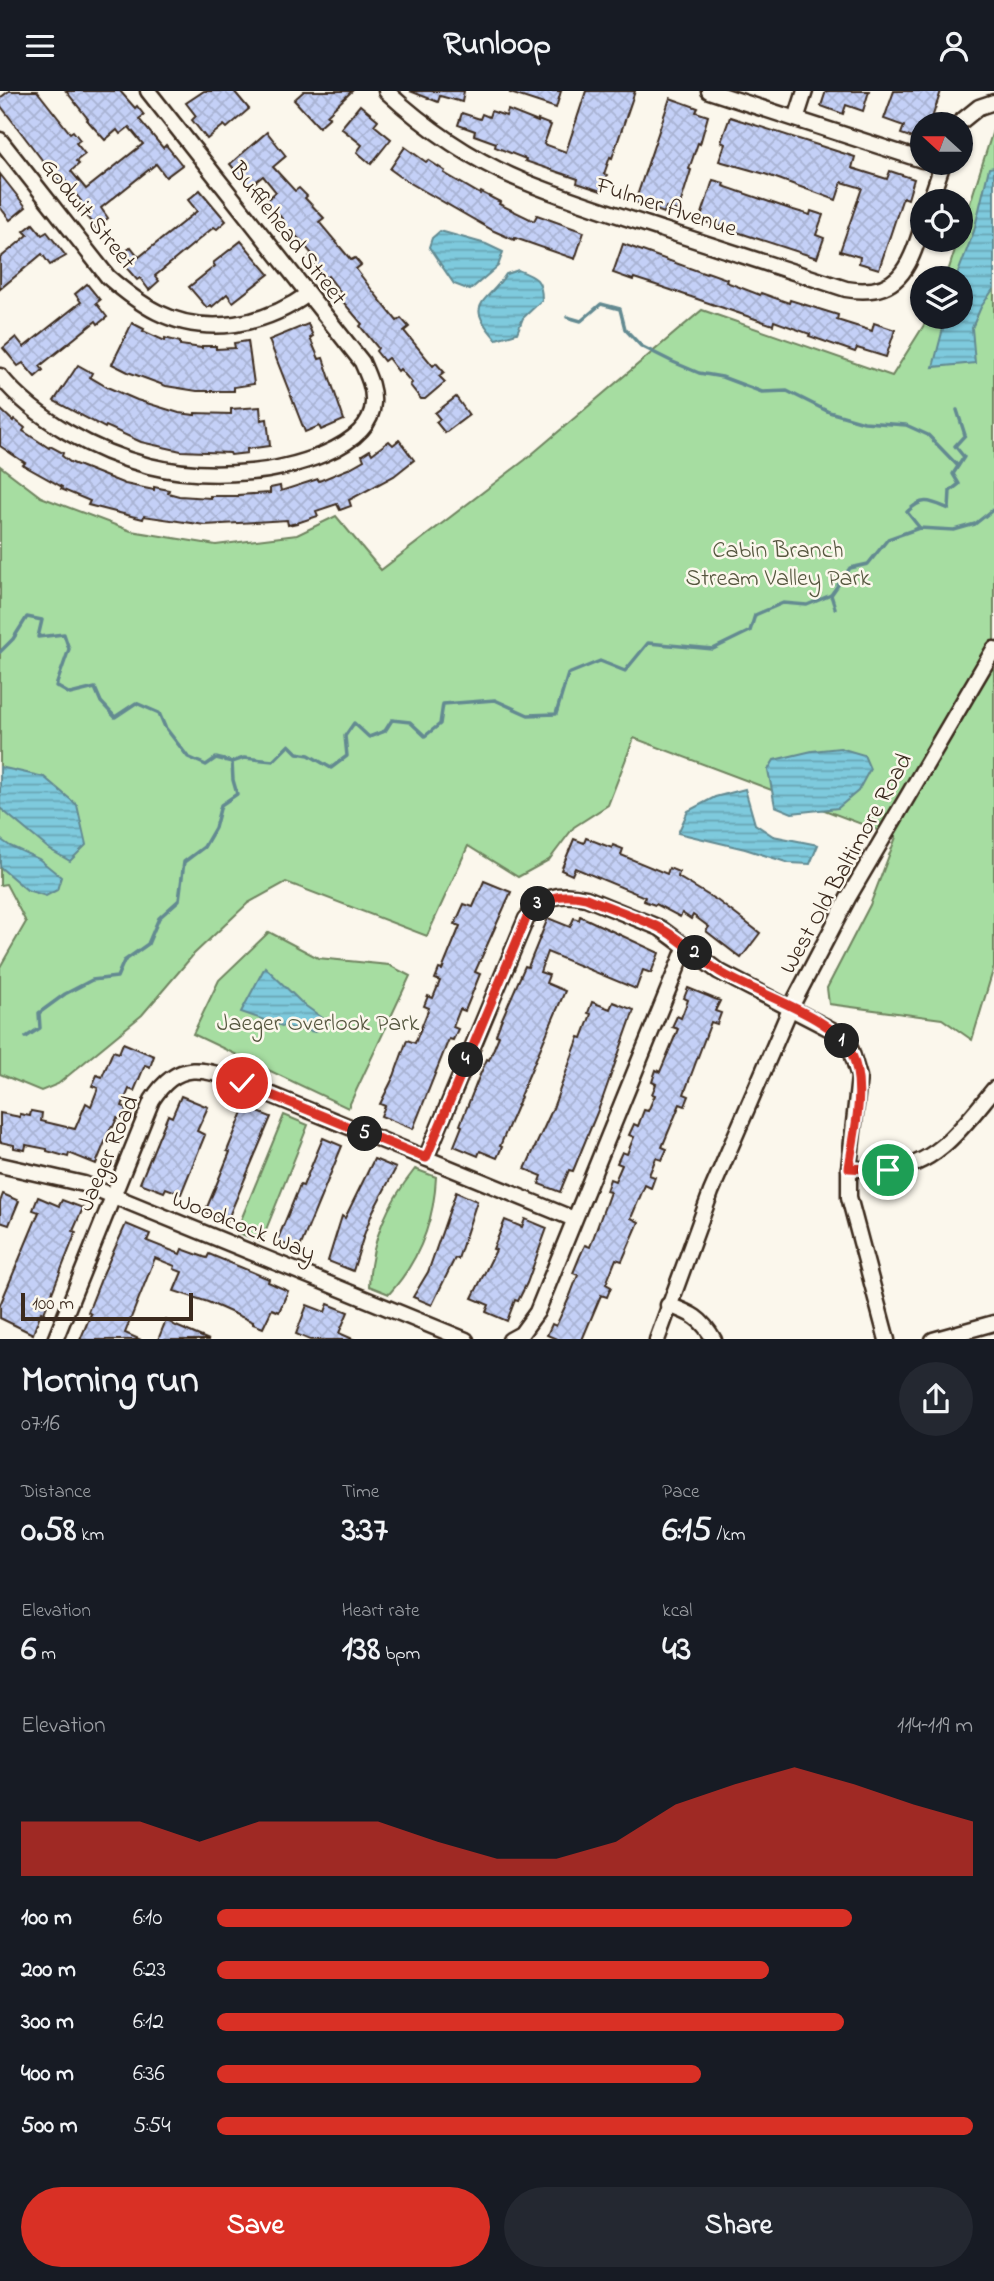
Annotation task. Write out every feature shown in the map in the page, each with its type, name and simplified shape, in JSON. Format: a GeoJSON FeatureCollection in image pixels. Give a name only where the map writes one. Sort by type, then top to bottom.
{"type":"FeatureCollection","features":[{"type":"Feature","properties":{"kind":"street","name":"Bufflehead Street"},"geometry":{"type":"LineString","coordinates":[[0,376],[55,424],[100,449],[151,466],[180,471],[253,472],[308,459],[340,447],[354,438],[367,424],[372,412],[372,384],[362,362],[148,91]]}},
{"type":"Feature","properties":{"kind":"street","name":"Fulmer Avenue"},"geometry":{"type":"LineString","coordinates":[[387,91],[410,113],[446,139],[522,181],[846,289],[864,292],[882,289],[901,276],[915,252]]}},
{"type":"Feature","properties":{"kind":"street"},"geometry":{"type":"LineString","coordinates":[[709,91],[910,156]]}},
{"type":"Feature","properties":{"kind":"street"},"geometry":{"type":"LineString","coordinates":[[796,119],[805,91]]}},
{"type":"Feature","properties":{"kind":"street"},"geometry":{"type":"LineString","coordinates":[[973,112],[994,102]]}},
{"type":"Feature","properties":{"kind":"street","name":"Godwit Street"},"geometry":{"type":"LineString","coordinates":[[0,139],[108,277],[160,314],[204,325],[251,322],[269,316],[308,294]]}},
{"type":"Feature","properties":{"kind":"street","name":"West Old Baltimore Road"},"geometry":{"type":"LineString","coordinates":[[657,1339],[710,1192],[791,1007],[848,898],[994,649]]}},
{"type":"Feature","properties":{"kind":"street"},"geometry":{"type":"LineString","coordinates":[[426,1158],[526,919],[539,903],[549,898],[572,895],[586,898],[660,928],[718,971],[832,1030],[850,1050],[859,1077],[849,1168],[849,1197],[887,1339]]}},
{"type":"Feature","properties":{"kind":"street"},"geometry":{"type":"LineString","coordinates":[[510,1339],[521,1334],[537,1313],[686,946]]}},
{"type":"Feature","properties":{"kind":"street","name":"Jaeger Road"},"geometry":{"type":"LineString","coordinates":[[55,1339],[152,1100],[159,1089],[190,1070],[214,1072],[574,1219]]}},
{"type":"Feature","properties":{"kind":"street"},"geometry":{"type":"LineString","coordinates":[[849,1168],[888,1170],[920,1162],[951,1141],[994,1089]]}},
{"type":"Feature","properties":{"kind":"street","name":"Woodcock Way"},"geometry":{"type":"LineString","coordinates":[[0,1165],[84,1184],[466,1339]]}},
{"type":"Feature","properties":{"kind":"street"},"geometry":{"type":"LineString","coordinates":[[668,1305],[690,1312],[706,1325],[714,1339]]}},
{"type":"Feature","properties":{"kind":"street"},"geometry":{"type":"LineString","coordinates":[[933,1339],[994,1323]]}},
{"type":"Feature","properties":{"kind":"green space","name":"Cabin Branch Stream Valley Park"},"geometry":{"type":"Polygon","coordinates":[[[994,127],[994,967],[972,1040],[942,1019],[829,1004],[827,988],[870,905],[896,837],[634,738],[608,805],[574,827],[549,860],[518,877],[468,846],[427,936],[286,882],[248,903],[194,954],[142,1015],[58,1084],[41,1091],[0,1074],[0,967],[26,922],[6,884],[0,885],[0,466],[41,497],[131,531],[216,545],[297,535],[336,516],[381,570],[525,460],[702,310],[892,376],[921,329],[973,329],[973,266],[950,266],[954,252],[973,252],[973,194],[994,127]]]}},
{"type":"Feature","properties":{"kind":"green space","name":"Jaeger Overlook Park"},"geometry":{"type":"Polygon","coordinates":[[[269,932],[318,958],[389,965],[410,976],[348,1108],[193,1034],[219,980],[269,932]]]}},
{"type":"Feature","properties":{"kind":"green space"},"geometry":{"type":"Polygon","coordinates":[[[284,1115],[308,1125],[261,1242],[236,1232],[284,1115]]]}},
{"type":"Feature","properties":{"kind":"green space"},"geometry":{"type":"Polygon","coordinates":[[[415,1169],[436,1177],[432,1209],[417,1254],[389,1294],[369,1286],[373,1253],[389,1209],[415,1169]]]}},
{"type":"Feature","properties":{"kind":"water"},"geometry":{"type":"Polygon","coordinates":[[[994,167],[994,288],[981,307],[973,326],[973,266],[961,266],[966,252],[973,252],[973,234],[989,168],[994,167]]]}},
{"type":"Feature","properties":{"kind":"water"},"geometry":{"type":"Polygon","coordinates":[[[440,231],[486,244],[503,252],[498,266],[470,290],[454,284],[429,247],[432,238],[440,231]]]}},
{"type":"Feature","properties":{"kind":"water"},"geometry":{"type":"Polygon","coordinates":[[[518,270],[537,280],[541,287],[542,300],[523,318],[517,333],[496,339],[486,327],[479,310],[485,298],[506,274],[518,270]]]}},
{"type":"Feature","properties":{"kind":"water"},"geometry":{"type":"Polygon","coordinates":[[[943,329],[972,329],[975,363],[933,367],[943,329]]]}},
{"type":"Feature","properties":{"kind":"water"},"geometry":{"type":"Polygon","coordinates":[[[840,748],[864,755],[870,769],[858,791],[838,808],[792,813],[775,806],[768,770],[774,760],[840,748]]]}},
{"type":"Feature","properties":{"kind":"water"},"geometry":{"type":"Polygon","coordinates":[[[0,767],[44,777],[77,805],[86,845],[70,861],[49,849],[0,808],[0,767]]]}},
{"type":"Feature","properties":{"kind":"water"},"geometry":{"type":"Polygon","coordinates":[[[745,789],[755,824],[773,836],[818,845],[810,864],[789,863],[678,833],[688,811],[715,797],[745,789]]]}},
{"type":"Feature","properties":{"kind":"water"},"geometry":{"type":"Polygon","coordinates":[[[0,839],[39,859],[61,877],[57,890],[46,896],[27,890],[0,867],[0,839]]]}},
{"type":"Feature","properties":{"kind":"water"},"geometry":{"type":"Polygon","coordinates":[[[265,967],[303,1004],[328,1022],[315,1032],[282,1026],[241,1012],[265,967]]]}},
{"type":"Feature","properties":{"kind":"building"},"geometry":{"type":"Polygon","coordinates":[[[9,91],[37,91],[70,133],[73,131],[80,140],[76,143],[85,154],[76,161],[79,164],[71,171],[86,189],[143,144],[129,127],[120,134],[117,130],[105,140],[66,91],[120,91],[144,115],[139,119],[163,148],[166,145],[182,165],[166,177],[156,164],[101,208],[108,218],[96,228],[77,205],[81,201],[63,178],[59,182],[0,105],[0,98],[9,91]]]}},
{"type":"Feature","properties":{"kind":"building"},"geometry":{"type":"Polygon","coordinates":[[[204,91],[234,91],[249,109],[227,128],[224,125],[207,139],[192,120],[196,116],[186,103],[204,91]]]}},
{"type":"Feature","properties":{"kind":"building"},"geometry":{"type":"Polygon","coordinates":[[[304,91],[352,91],[327,115],[330,117],[319,127],[294,100],[304,91]]]}},
{"type":"Feature","properties":{"kind":"building"},"geometry":{"type":"Polygon","coordinates":[[[410,91],[464,91],[462,102],[440,96],[438,102],[410,91]]]}},
{"type":"Feature","properties":{"kind":"building"},"geometry":{"type":"Polygon","coordinates":[[[561,91],[556,108],[510,93],[561,91]]]}},
{"type":"Feature","properties":{"kind":"building"},"geometry":{"type":"Polygon","coordinates":[[[586,91],[635,91],[604,174],[607,175],[601,191],[577,183],[578,179],[525,161],[526,159],[495,147],[496,143],[474,135],[475,131],[458,125],[462,113],[480,119],[482,114],[489,117],[491,111],[506,116],[508,110],[551,125],[544,144],[566,152],[586,91]]]}},
{"type":"Feature","properties":{"kind":"building"},"geometry":{"type":"Polygon","coordinates":[[[826,91],[869,91],[863,111],[846,105],[843,114],[821,106],[826,91]]]}},
{"type":"Feature","properties":{"kind":"building"},"geometry":{"type":"Polygon","coordinates":[[[894,91],[941,91],[934,112],[910,112],[910,137],[901,134],[904,126],[884,119],[894,91]]]}},
{"type":"Feature","properties":{"kind":"building"},"geometry":{"type":"Polygon","coordinates":[[[670,98],[698,108],[696,112],[708,116],[689,169],[691,170],[678,211],[666,207],[664,213],[635,202],[670,98]]]}},
{"type":"Feature","properties":{"kind":"building"},"geometry":{"type":"Polygon","coordinates":[[[360,105],[378,120],[374,125],[391,139],[371,164],[357,152],[362,145],[341,128],[360,105]]]}},
{"type":"Feature","properties":{"kind":"building"},"geometry":{"type":"Polygon","coordinates":[[[730,117],[855,157],[852,168],[887,179],[890,171],[914,179],[908,199],[903,197],[879,269],[859,263],[860,257],[840,251],[862,188],[842,182],[836,200],[765,174],[719,161],[725,144],[721,142],[730,117]]]}},
{"type":"Feature","properties":{"kind":"building"},"geometry":{"type":"Polygon","coordinates":[[[267,132],[286,156],[273,167],[295,191],[299,188],[307,196],[305,198],[324,218],[319,222],[351,260],[355,258],[361,265],[356,269],[375,294],[397,321],[401,318],[409,327],[404,331],[433,366],[436,363],[444,372],[439,376],[445,382],[425,399],[421,399],[400,369],[398,371],[388,358],[384,361],[376,351],[378,348],[360,326],[362,324],[338,296],[341,293],[328,276],[326,278],[308,258],[312,254],[292,232],[290,234],[281,225],[285,222],[264,202],[276,192],[263,176],[249,187],[230,164],[267,132]]]}},
{"type":"Feature","properties":{"kind":"building"},"geometry":{"type":"Polygon","coordinates":[[[405,147],[480,194],[481,192],[534,221],[537,215],[584,232],[575,259],[494,231],[405,180],[390,169],[405,147]]]}},
{"type":"Feature","properties":{"kind":"building"},"geometry":{"type":"Polygon","coordinates":[[[0,174],[26,207],[10,220],[0,207],[0,174]]]}},
{"type":"Feature","properties":{"kind":"building"},"geometry":{"type":"Polygon","coordinates":[[[713,180],[790,209],[810,215],[811,211],[823,215],[816,235],[824,238],[817,258],[700,220],[713,180]]]}},
{"type":"Feature","properties":{"kind":"building"},"geometry":{"type":"Polygon","coordinates":[[[200,190],[226,221],[217,229],[214,227],[155,276],[159,281],[149,290],[118,258],[131,247],[139,257],[197,211],[188,200],[200,190]]]}},
{"type":"Feature","properties":{"kind":"building"},"geometry":{"type":"Polygon","coordinates":[[[33,224],[42,235],[47,232],[66,256],[50,265],[42,254],[0,289],[0,258],[28,235],[24,231],[33,224]]]}},
{"type":"Feature","properties":{"kind":"building"},"geometry":{"type":"Polygon","coordinates":[[[241,241],[269,274],[233,302],[227,294],[207,308],[189,287],[241,241]]]}},
{"type":"Feature","properties":{"kind":"building"},"geometry":{"type":"Polygon","coordinates":[[[623,244],[727,279],[726,282],[760,295],[761,293],[789,303],[790,300],[838,315],[837,320],[872,331],[874,323],[895,330],[886,357],[857,348],[855,352],[774,321],[773,325],[613,273],[623,244]]]}},
{"type":"Feature","properties":{"kind":"building"},"geometry":{"type":"Polygon","coordinates":[[[87,284],[100,300],[96,303],[107,317],[98,324],[96,321],[40,366],[43,370],[35,377],[23,363],[18,366],[3,348],[16,337],[24,347],[81,302],[75,294],[87,284]]]}},
{"type":"Feature","properties":{"kind":"building"},"geometry":{"type":"Polygon","coordinates":[[[132,323],[165,341],[165,338],[180,342],[180,345],[235,348],[234,343],[248,341],[254,384],[234,387],[234,391],[197,391],[166,386],[112,364],[132,323]]]}},
{"type":"Feature","properties":{"kind":"building"},"geometry":{"type":"Polygon","coordinates":[[[308,324],[313,336],[310,338],[319,359],[323,358],[344,420],[321,430],[319,426],[305,432],[269,340],[308,324]]]}},
{"type":"Feature","properties":{"kind":"building"},"geometry":{"type":"Polygon","coordinates":[[[78,365],[92,373],[90,377],[107,387],[179,413],[231,414],[231,409],[260,407],[261,420],[267,419],[270,446],[247,449],[247,453],[231,455],[181,451],[141,442],[106,426],[105,428],[54,401],[78,365]]]}},
{"type":"Feature","properties":{"kind":"building"},"geometry":{"type":"Polygon","coordinates":[[[456,397],[469,415],[445,433],[436,422],[440,419],[435,413],[456,397]]]}},
{"type":"Feature","properties":{"kind":"building"},"geometry":{"type":"Polygon","coordinates":[[[0,409],[25,428],[23,431],[49,448],[50,446],[63,453],[62,456],[70,462],[125,484],[169,490],[168,493],[179,496],[210,498],[270,493],[270,488],[280,486],[281,491],[318,479],[319,481],[348,469],[364,460],[362,455],[370,450],[372,454],[389,441],[393,445],[399,440],[414,460],[394,476],[349,500],[351,506],[340,510],[337,504],[316,511],[318,516],[288,525],[287,520],[205,525],[144,516],[143,519],[88,505],[90,501],[61,489],[62,487],[23,465],[25,463],[0,446],[0,409]]]}},
{"type":"Feature","properties":{"kind":"building"},"geometry":{"type":"Polygon","coordinates":[[[586,838],[612,848],[613,845],[623,849],[621,855],[667,874],[669,868],[679,872],[678,877],[718,901],[760,933],[741,958],[706,931],[709,927],[693,915],[691,919],[682,913],[680,917],[656,904],[644,901],[645,897],[575,868],[572,875],[561,870],[574,839],[584,843],[586,838]]]}},
{"type":"Feature","properties":{"kind":"building"},"geometry":{"type":"Polygon","coordinates":[[[484,881],[511,892],[475,972],[480,974],[465,1011],[460,1009],[453,1027],[458,1029],[453,1040],[449,1039],[413,1129],[381,1116],[385,1106],[380,1104],[407,1040],[415,1043],[429,1008],[424,1006],[428,996],[433,998],[440,981],[435,979],[439,969],[442,970],[460,926],[455,924],[464,904],[473,907],[484,881]]]}},
{"type":"Feature","properties":{"kind":"building"},"geometry":{"type":"Polygon","coordinates":[[[580,916],[659,953],[651,973],[643,970],[636,989],[547,952],[540,972],[549,975],[546,983],[565,991],[497,1158],[480,1151],[478,1156],[454,1146],[479,1077],[499,1036],[496,1035],[501,1021],[525,966],[528,967],[548,918],[570,927],[574,918],[579,920],[580,916]]]}},
{"type":"Feature","properties":{"kind":"building"},"geometry":{"type":"Polygon","coordinates":[[[688,988],[720,1001],[715,1011],[721,1013],[717,1024],[711,1022],[684,1094],[689,1096],[685,1106],[680,1104],[662,1147],[667,1149],[662,1160],[656,1158],[649,1175],[655,1177],[651,1188],[645,1185],[631,1218],[639,1222],[622,1261],[616,1259],[606,1284],[611,1287],[607,1297],[601,1295],[582,1339],[557,1339],[547,1335],[552,1324],[556,1326],[569,1298],[578,1275],[573,1273],[585,1245],[590,1247],[610,1192],[606,1191],[610,1179],[615,1181],[622,1165],[617,1163],[622,1152],[627,1154],[634,1137],[629,1135],[634,1124],[638,1126],[644,1110],[648,1111],[655,1095],[652,1094],[656,1084],[652,1082],[656,1070],[660,1072],[678,1029],[672,1027],[677,1016],[681,1018],[688,1000],[684,998],[688,988]]]}},
{"type":"Feature","properties":{"kind":"building"},"geometry":{"type":"Polygon","coordinates":[[[592,1002],[610,1009],[613,1002],[634,1010],[601,1103],[573,1171],[569,1170],[560,1192],[539,1184],[542,1176],[525,1169],[553,1108],[579,1037],[582,1038],[591,1014],[588,1013],[592,1002]]]}},
{"type":"Feature","properties":{"kind":"building"},"geometry":{"type":"Polygon","coordinates":[[[123,1043],[154,1056],[150,1067],[145,1065],[134,1091],[129,1089],[122,1106],[127,1108],[122,1120],[117,1118],[111,1127],[96,1164],[69,1153],[68,1157],[47,1149],[26,1145],[25,1150],[0,1142],[0,1113],[20,1117],[20,1114],[30,1116],[31,1111],[42,1113],[41,1121],[75,1129],[86,1103],[91,1106],[98,1088],[92,1086],[97,1075],[102,1077],[113,1051],[119,1053],[123,1043]]]}},
{"type":"Feature","properties":{"kind":"building"},"geometry":{"type":"Polygon","coordinates":[[[181,1096],[208,1107],[197,1131],[205,1135],[181,1194],[166,1188],[164,1192],[140,1183],[168,1115],[172,1117],[181,1096]]]}},
{"type":"Feature","properties":{"kind":"building"},"geometry":{"type":"Polygon","coordinates":[[[245,1107],[271,1117],[227,1221],[205,1212],[245,1107]]]}},
{"type":"Feature","properties":{"kind":"building"},"geometry":{"type":"Polygon","coordinates":[[[323,1138],[342,1146],[299,1250],[277,1241],[323,1138]]]}},
{"type":"Feature","properties":{"kind":"building"},"geometry":{"type":"Polygon","coordinates":[[[374,1159],[396,1168],[373,1211],[353,1271],[328,1261],[342,1216],[345,1218],[374,1159]]]}},
{"type":"Feature","properties":{"kind":"building"},"geometry":{"type":"Polygon","coordinates":[[[456,1192],[477,1201],[458,1259],[455,1258],[432,1305],[413,1297],[428,1272],[456,1192]]]}},
{"type":"Feature","properties":{"kind":"building"},"geometry":{"type":"Polygon","coordinates":[[[3,1194],[19,1201],[9,1225],[0,1222],[0,1202],[3,1194]]]}},
{"type":"Feature","properties":{"kind":"building"},"geometry":{"type":"Polygon","coordinates":[[[38,1197],[59,1206],[62,1200],[83,1208],[44,1313],[41,1312],[33,1334],[0,1318],[0,1305],[39,1212],[33,1210],[38,1197]]]}},
{"type":"Feature","properties":{"kind":"building"},"geometry":{"type":"Polygon","coordinates":[[[525,1219],[547,1228],[527,1283],[518,1301],[515,1300],[507,1321],[486,1312],[489,1305],[472,1298],[496,1250],[493,1249],[505,1220],[522,1227],[525,1219]]]}},
{"type":"Feature","properties":{"kind":"building"},"geometry":{"type":"Polygon","coordinates":[[[126,1224],[150,1234],[147,1241],[180,1254],[182,1249],[207,1258],[209,1254],[269,1279],[268,1282],[288,1291],[279,1312],[272,1309],[263,1328],[208,1302],[174,1291],[182,1272],[174,1269],[175,1266],[155,1258],[125,1333],[139,1339],[80,1339],[103,1274],[126,1224]]]}},
{"type":"Feature","properties":{"kind":"building"},"geometry":{"type":"Polygon","coordinates":[[[328,1304],[348,1312],[339,1333],[353,1339],[308,1339],[296,1334],[307,1305],[325,1312],[328,1304]]]}},
{"type":"Feature","properties":{"kind":"building"},"geometry":{"type":"Polygon","coordinates":[[[166,1320],[207,1339],[158,1339],[166,1320]]]}},
{"type":"Feature","properties":{"kind":"waterway"},"geometry":{"type":"LineString","coordinates":[[567,317],[581,321],[601,304],[620,309],[625,329],[641,346],[673,362],[699,373],[722,377],[762,392],[787,391],[829,412],[864,422],[906,425],[928,435],[958,466]]}},
{"type":"Feature","properties":{"kind":"waterway"},"geometry":{"type":"LineString","coordinates":[[919,527],[907,512],[927,501],[949,509],[950,491],[959,484],[953,474],[964,457],[955,446],[965,435],[957,410]]}},
{"type":"Feature","properties":{"kind":"waterway"},"geometry":{"type":"LineString","coordinates":[[26,1037],[40,1028],[39,1013],[65,994],[92,980],[117,977],[124,961],[148,944],[159,918],[179,900],[184,862],[204,847],[215,828],[221,805],[237,794],[232,762],[244,758],[273,761],[289,745],[297,753],[309,755],[331,768],[347,756],[345,736],[354,723],[369,737],[385,731],[392,720],[410,722],[425,736],[440,724],[443,704],[495,700],[528,715],[556,714],[568,674],[600,661],[625,671],[648,643],[713,649],[750,631],[755,615],[783,603],[807,605],[831,595],[850,568],[868,564],[888,539],[919,528],[954,530],[975,524],[994,509]]}},
{"type":"Feature","properties":{"kind":"waterway"},"geometry":{"type":"LineString","coordinates":[[831,595],[835,608]]}},
{"type":"Feature","properties":{"kind":"waterway"},"geometry":{"type":"LineString","coordinates":[[0,652],[13,639],[27,617],[42,620],[38,637],[64,634],[69,649],[56,686],[70,694],[95,688],[101,702],[115,717],[136,703],[159,713],[165,727],[188,757],[206,765],[216,758],[232,762]]}},
{"type":"Feature","properties":{"kind":"route"},"geometry":{"type":"LineString","coordinates":[[242,1083],[426,1158],[520,929],[539,903],[549,898],[572,895],[586,898],[660,928],[718,971],[832,1030],[850,1050],[859,1077],[849,1168],[888,1170]]}}]}
